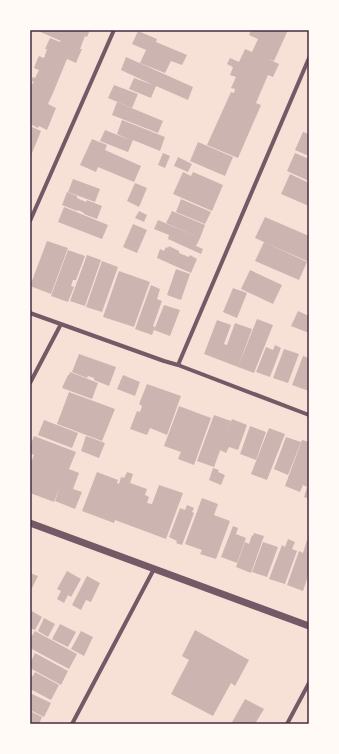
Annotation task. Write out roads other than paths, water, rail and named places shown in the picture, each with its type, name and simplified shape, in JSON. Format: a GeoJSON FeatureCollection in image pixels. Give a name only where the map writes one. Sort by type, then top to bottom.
{"type":"FeatureCollection","features":[{"type":"Feature","properties":{"kind":"street"},"geometry":{"type":"LineString","coordinates":[[30,221],[114,30]]}},
{"type":"Feature","properties":{"kind":"street"},"geometry":{"type":"LineString","coordinates":[[178,366],[309,58]]}},
{"type":"Feature","properties":{"kind":"street"},"geometry":{"type":"LineString","coordinates":[[30,313],[309,415]]}},
{"type":"Feature","properties":{"kind":"street"},"geometry":{"type":"LineString","coordinates":[[30,383],[61,324]]}},
{"type":"Feature","properties":{"kind":"street"},"geometry":{"type":"LineString","coordinates":[[30,523],[309,626]]}},
{"type":"Feature","properties":{"kind":"street"},"geometry":{"type":"LineString","coordinates":[[72,724],[154,568]]}},
{"type":"Feature","properties":{"kind":"street"},"geometry":{"type":"LineString","coordinates":[[287,724],[309,683]]}}]}
